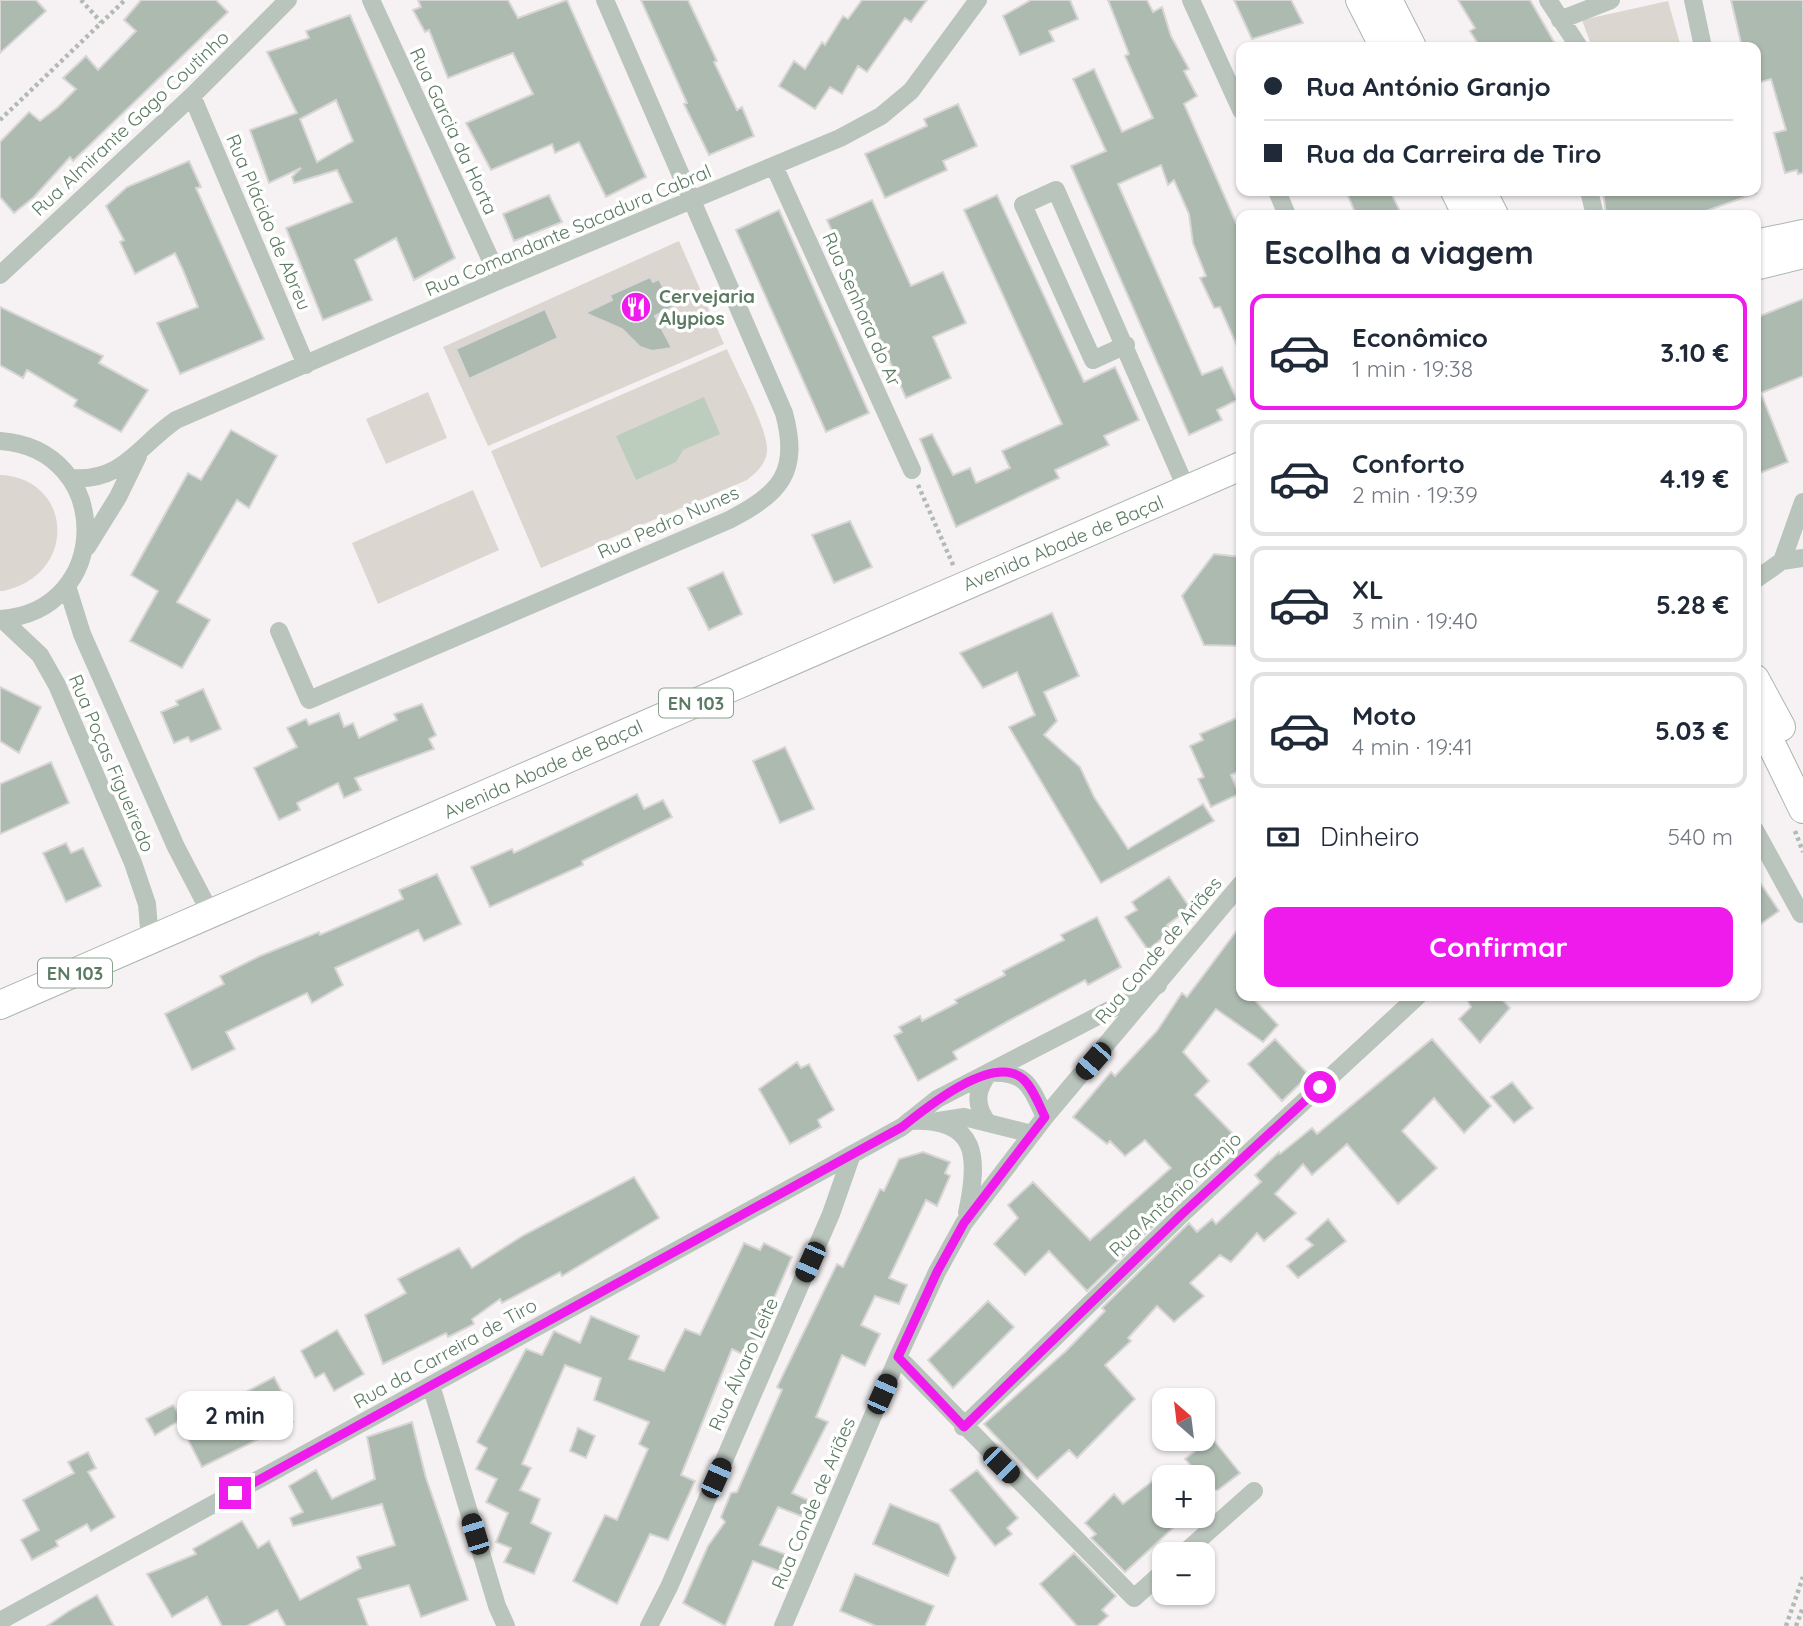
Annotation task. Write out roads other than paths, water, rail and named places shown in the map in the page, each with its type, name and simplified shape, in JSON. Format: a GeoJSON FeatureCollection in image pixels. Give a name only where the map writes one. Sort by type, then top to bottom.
{"type":"FeatureCollection","features":[{"type":"Feature","properties":{"kind":"main road"},"geometry":{"type":"LineString","coordinates":[[1360,0],[1381,42]]}},
{"type":"Feature","properties":{"kind":"main road"},"geometry":{"type":"LineString","coordinates":[[1388,0],[1409,42]]}},
{"type":"Feature","properties":{"kind":"main road"},"geometry":{"type":"LineString","coordinates":[[1761,243],[1803,234]]}},
{"type":"Feature","properties":{"kind":"main road"},"geometry":{"type":"LineString","coordinates":[[1761,264],[1803,254]]}},
{"type":"Feature","properties":{"kind":"main road","name":"Avenida Abade de Baçal"},"geometry":{"type":"LineString","coordinates":[[0,1005],[1236,468]]}},
{"type":"Feature","properties":{"kind":"main road"},"geometry":{"type":"LineString","coordinates":[[1761,690],[1803,770]]}},
{"type":"Feature","properties":{"kind":"main road"},"geometry":{"type":"LineString","coordinates":[[1761,728],[1803,809]]}},
{"type":"Feature","properties":{"kind":"street","name":"Rua Almirante Gago Coutinho"},"geometry":{"type":"LineString","coordinates":[[0,275],[192,96],[288,0]]}},
{"type":"Feature","properties":{"kind":"street","name":"Rua Garcia da Horta"},"geometry":{"type":"LineString","coordinates":[[371,0],[500,280]]}},
{"type":"Feature","properties":{"kind":"street","name":"Rua Pedro Nunes"},"geometry":{"type":"LineString","coordinates":[[279,631],[309,700],[729,520],[757,506],[777,488],[789,467],[791,438],[783,413],[674,154],[605,0]]}},
{"type":"Feature","properties":{"kind":"street","name":"Rua Comandante Sacadura Cabral"},"geometry":{"type":"LineString","coordinates":[[67,586],[140,453],[155,435],[176,421],[500,280],[775,166],[881,116],[911,91],[978,0]]}},
{"type":"Feature","properties":{"kind":"street"},"geometry":{"type":"LineString","coordinates":[[1191,0],[1236,99]]}},
{"type":"Feature","properties":{"kind":"street"},"geometry":{"type":"LineString","coordinates":[[1548,0],[1575,42]]}},
{"type":"Feature","properties":{"kind":"street"},"geometry":{"type":"LineString","coordinates":[[1560,20],[1611,0]]}},
{"type":"Feature","properties":{"kind":"street"},"geometry":{"type":"LineString","coordinates":[[1693,0],[1702,42]]}},
{"type":"Feature","properties":{"kind":"street","name":"Rua Plácido de Abreu"},"geometry":{"type":"LineString","coordinates":[[192,96],[306,365]]}},
{"type":"Feature","properties":{"kind":"street","name":"Rua Senhora do Ar"},"geometry":{"type":"LineString","coordinates":[[775,166],[912,470]]}},
{"type":"Feature","properties":{"kind":"street"},"geometry":{"type":"LineString","coordinates":[[1126,345],[1093,359],[1023,205],[1056,190],[1126,345],[1187,489]]}},
{"type":"Feature","properties":{"kind":"street"},"geometry":{"type":"LineString","coordinates":[[4,439],[35,449],[55,461],[71,478],[83,501],[87,527],[84,552]]}},
{"type":"Feature","properties":{"kind":"street","name":"Rua Comandante Sacadura Cabral"},"geometry":{"type":"LineString","coordinates":[[71,478],[103,476],[140,453]]}},
{"type":"Feature","properties":{"kind":"street"},"geometry":{"type":"LineString","coordinates":[[1782,561],[1803,502]]}},
{"type":"Feature","properties":{"kind":"street"},"geometry":{"type":"LineString","coordinates":[[1761,576],[1782,561],[1803,558]]}},
{"type":"Feature","properties":{"kind":"street"},"geometry":{"type":"LineString","coordinates":[[1,620],[27,615],[49,603],[67,586]]}},
{"type":"Feature","properties":{"kind":"street","name":"Rua Poças Figueiredo"},"geometry":{"type":"LineString","coordinates":[[67,586],[82,634],[165,823],[211,914]]}},
{"type":"Feature","properties":{"kind":"street","name":"Rua Poças Figueiredo"},"geometry":{"type":"LineString","coordinates":[[1,620],[40,655],[57,685],[133,863],[147,904],[150,940]]}},
{"type":"Feature","properties":{"kind":"street"},"geometry":{"type":"LineString","coordinates":[[1761,841],[1801,914]]}},
{"type":"Feature","properties":{"kind":"street","name":"Rua Conde de Ariães"},"geometry":{"type":"LineString","coordinates":[[783,1626],[898,1357],[937,1272],[964,1223],[1045,1117],[1236,890]]}},
{"type":"Feature","properties":{"kind":"street","name":"Rua da Carreira de Tiro"},"geometry":{"type":"LineString","coordinates":[[0,1622],[852,1154],[909,1121],[937,1099],[1158,985]]}},
{"type":"Feature","properties":{"kind":"street","name":"Rua António Granjo"},"geometry":{"type":"LineString","coordinates":[[964,1427],[1181,1215],[1414,1001]]}},
{"type":"Feature","properties":{"kind":"street"},"geometry":{"type":"LineString","coordinates":[[988,1123],[979,1109],[977,1098],[979,1085],[989,1073],[1016,1074],[1025,1081],[1045,1117]]}},
{"type":"Feature","properties":{"kind":"street"},"geometry":{"type":"LineString","coordinates":[[909,1121],[938,1121],[964,1117],[1032,1134]]}},
{"type":"Feature","properties":{"kind":"street"},"geometry":{"type":"LineString","coordinates":[[938,1121],[962,1133],[974,1156],[974,1178],[964,1223]]}},
{"type":"Feature","properties":{"kind":"street","name":"Rua Álvaro Leite"},"geometry":{"type":"LineString","coordinates":[[649,1626],[831,1214],[852,1154]]}},
{"type":"Feature","properties":{"kind":"street"},"geometry":{"type":"LineString","coordinates":[[898,1357],[1134,1598],[1152,1582]]}},
{"type":"Feature","properties":{"kind":"street"},"geometry":{"type":"LineString","coordinates":[[431,1385],[497,1606],[506,1626]]}},
{"type":"Feature","properties":{"kind":"street"},"geometry":{"type":"LineString","coordinates":[[1197,1542],[1254,1491]]}},
{"type":"Feature","properties":{"kind":"place","name":"Cervejaria Alypios"},"geometry":{"type":"Point","coordinates":[636,307]}}]}
